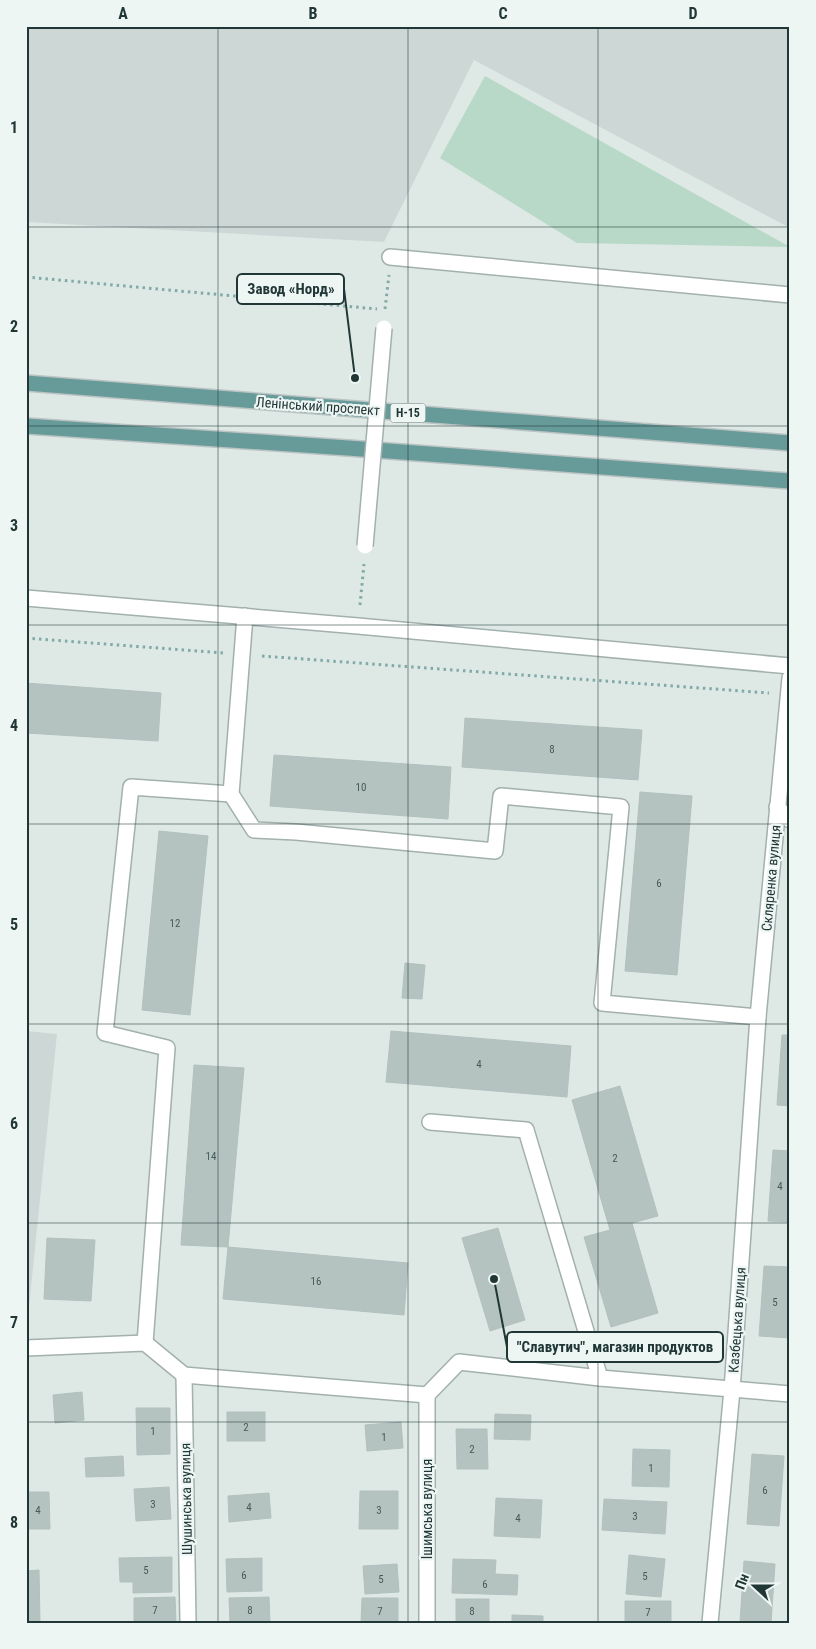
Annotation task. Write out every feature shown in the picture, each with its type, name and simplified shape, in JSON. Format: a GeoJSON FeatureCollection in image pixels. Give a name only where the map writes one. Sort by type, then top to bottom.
{"type":"FeatureCollection","features":[{"type":"Feature","properties":{"kind":"main road","name":"Ленінський проспект"},"geometry":{"type":"LineString","coordinates":[[26,384],[790,443]]}},
{"type":"Feature","properties":{"kind":"main road"},"geometry":{"type":"LineString","coordinates":[[26,426],[790,481]]}},
{"type":"Feature","properties":{"kind":"street"},"geometry":{"type":"LineString","coordinates":[[390,257],[790,295]]}},
{"type":"Feature","properties":{"kind":"street"},"geometry":{"type":"LineString","coordinates":[[365,546],[384,328]]}},
{"type":"Feature","properties":{"kind":"street"},"geometry":{"type":"LineString","coordinates":[[26,598],[358,626],[790,666]]}},
{"type":"Feature","properties":{"kind":"street"},"geometry":{"type":"LineString","coordinates":[[245,616],[244,654],[231,794],[254,830],[296,832],[495,851],[501,796],[621,806],[602,1003],[758,1017]]}},
{"type":"Feature","properties":{"kind":"street","name":"Скляренка вулиця"},"geometry":{"type":"LineString","coordinates":[[758,1017],[790,678]]}},
{"type":"Feature","properties":{"kind":"street"},"geometry":{"type":"LineString","coordinates":[[145,1343],[167,1048],[106,1033],[131,787],[231,794]]}},
{"type":"Feature","properties":{"kind":"street"},"geometry":{"type":"LineString","coordinates":[[777,808],[790,820]]}},
{"type":"Feature","properties":{"kind":"street","name":"Казбецька вулиця"},"geometry":{"type":"LineString","coordinates":[[710,1623],[732,1390],[758,1017]]}},
{"type":"Feature","properties":{"kind":"street"},"geometry":{"type":"LineString","coordinates":[[430,1122],[526,1130],[600,1378]]}},
{"type":"Feature","properties":{"kind":"street"},"geometry":{"type":"LineString","coordinates":[[26,1348],[145,1343],[184,1375],[427,1395],[459,1362],[600,1378],[790,1394]]}},
{"type":"Feature","properties":{"kind":"street","name":"Шушинська вулиця"},"geometry":{"type":"LineString","coordinates":[[184,1375],[188,1623]]}},
{"type":"Feature","properties":{"kind":"street","name":"Ішимська вулиця"},"geometry":{"type":"LineString","coordinates":[[427,1395],[427,1623]]}},
{"type":"Feature","properties":{"kind":"path"},"geometry":{"type":"LineString","coordinates":[[26,277],[385,310],[390,257]]}},
{"type":"Feature","properties":{"kind":"path"},"geometry":{"type":"LineString","coordinates":[[358,626],[365,546]]}},
{"type":"Feature","properties":{"kind":"path"},"geometry":{"type":"LineString","coordinates":[[26,638],[788,694]]}},
{"type":"Feature","properties":{"kind":"shaded area"},"geometry":{"type":"Polygon","coordinates":[[[26,26],[790,26],[790,228],[474,60],[384,242],[26,222],[26,26]]]}},
{"type":"Feature","properties":{"kind":"shaded area"},"geometry":{"type":"Polygon","coordinates":[[[26,1031],[57,1034],[26,1336],[26,1031]]]}},
{"type":"Feature","properties":{"kind":"green space"},"geometry":{"type":"Polygon","coordinates":[[[485,76],[790,247],[577,243],[440,158],[485,76]]]}},
{"type":"Feature","properties":{"kind":"building"},"geometry":{"type":"Polygon","coordinates":[[[26,683],[161,693],[158,741],[26,733],[26,683]]]}},
{"type":"Feature","properties":{"kind":"building"},"geometry":{"type":"Polygon","coordinates":[[[465,718],[642,730],[638,780],[462,767],[465,718]]]}},
{"type":"Feature","properties":{"kind":"building"},"geometry":{"type":"Polygon","coordinates":[[[274,755],[451,767],[448,819],[270,806],[274,755]]]}},
{"type":"Feature","properties":{"kind":"building"},"geometry":{"type":"Polygon","coordinates":[[[640,792],[692,796],[677,975],[625,971],[640,792]]]}},
{"type":"Feature","properties":{"kind":"building"},"geometry":{"type":"Polygon","coordinates":[[[159,831],[208,836],[190,1015],[142,1010],[159,831]]]}},
{"type":"Feature","properties":{"kind":"building"},"geometry":{"type":"Polygon","coordinates":[[[405,963],[425,965],[422,999],[402,998],[405,963]]]}},
{"type":"Feature","properties":{"kind":"building"},"geometry":{"type":"Polygon","coordinates":[[[391,1031],[571,1046],[567,1097],[386,1082],[391,1031]]]}},
{"type":"Feature","properties":{"kind":"building"},"geometry":{"type":"Polygon","coordinates":[[[782,1035],[790,1035],[790,1106],[777,1105],[782,1035]]]}},
{"type":"Feature","properties":{"kind":"building"},"geometry":{"type":"Polygon","coordinates":[[[194,1065],[244,1068],[228,1247],[181,1245],[194,1065]]]}},
{"type":"Feature","properties":{"kind":"building"},"geometry":{"type":"Polygon","coordinates":[[[620,1086],[658,1216],[632,1223],[658,1313],[611,1327],[584,1237],[610,1230],[572,1100],[620,1086]]]}},
{"type":"Feature","properties":{"kind":"building"},"geometry":{"type":"Polygon","coordinates":[[[773,1150],[790,1151],[790,1222],[768,1221],[773,1150]]]}},
{"type":"Feature","properties":{"kind":"building"},"geometry":{"type":"Polygon","coordinates":[[[498,1228],[525,1320],[490,1331],[462,1238],[498,1228]]]}},
{"type":"Feature","properties":{"kind":"building"},"geometry":{"type":"Polygon","coordinates":[[[47,1238],[95,1240],[91,1301],[44,1299],[47,1238]]]}},
{"type":"Feature","properties":{"kind":"building"},"geometry":{"type":"Polygon","coordinates":[[[228,1247],[408,1263],[404,1315],[223,1299],[228,1247]]]}},
{"type":"Feature","properties":{"kind":"building"},"geometry":{"type":"Polygon","coordinates":[[[764,1266],[790,1267],[790,1338],[759,1336],[764,1266]]]}},
{"type":"Feature","properties":{"kind":"building"},"geometry":{"type":"Polygon","coordinates":[[[82,1392],[84,1420],[55,1423],[53,1395],[82,1392]]]}},
{"type":"Feature","properties":{"kind":"building"},"geometry":{"type":"Polygon","coordinates":[[[136,1408],[170,1408],[170,1454],[137,1455],[136,1408]]]}},
{"type":"Feature","properties":{"kind":"building"},"geometry":{"type":"Polygon","coordinates":[[[227,1412],[265,1412],[265,1441],[227,1441],[227,1412]]]}},
{"type":"Feature","properties":{"kind":"building"},"geometry":{"type":"Polygon","coordinates":[[[495,1414],[531,1415],[530,1440],[494,1439],[495,1414]]]}},
{"type":"Feature","properties":{"kind":"building"},"geometry":{"type":"Polygon","coordinates":[[[401,1422],[403,1448],[367,1451],[365,1425],[401,1422]]]}},
{"type":"Feature","properties":{"kind":"building"},"geometry":{"type":"Polygon","coordinates":[[[456,1429],[487,1429],[488,1469],[457,1469],[456,1429]]]}},
{"type":"Feature","properties":{"kind":"building"},"geometry":{"type":"Polygon","coordinates":[[[633,1449],[670,1450],[669,1487],[632,1486],[633,1449]]]}},
{"type":"Feature","properties":{"kind":"building"},"geometry":{"type":"Polygon","coordinates":[[[752,1454],[784,1456],[779,1526],[747,1524],[752,1454]]]}},
{"type":"Feature","properties":{"kind":"building"},"geometry":{"type":"Polygon","coordinates":[[[123,1456],[124,1476],[86,1477],[85,1458],[123,1456]]]}},
{"type":"Feature","properties":{"kind":"building"},"geometry":{"type":"Polygon","coordinates":[[[169,1487],[171,1519],[136,1521],[134,1489],[169,1487]]]}},
{"type":"Feature","properties":{"kind":"building"},"geometry":{"type":"Polygon","coordinates":[[[360,1491],[398,1491],[398,1529],[359,1529],[360,1491]]]}},
{"type":"Feature","properties":{"kind":"building"},"geometry":{"type":"Polygon","coordinates":[[[26,1492],[49,1492],[50,1529],[26,1529],[26,1492]]]}},
{"type":"Feature","properties":{"kind":"building"},"geometry":{"type":"Polygon","coordinates":[[[269,1493],[271,1518],[229,1522],[228,1496],[269,1493]]]}},
{"type":"Feature","properties":{"kind":"building"},"geometry":{"type":"Polygon","coordinates":[[[496,1498],[542,1500],[540,1538],[494,1536],[496,1498]]]}},
{"type":"Feature","properties":{"kind":"building"},"geometry":{"type":"Polygon","coordinates":[[[604,1499],[667,1502],[665,1534],[602,1530],[604,1499]]]}},
{"type":"Feature","properties":{"kind":"building"},"geometry":{"type":"Polygon","coordinates":[[[629,1555],[665,1559],[661,1597],[626,1594],[629,1555]]]}},
{"type":"Feature","properties":{"kind":"building"},"geometry":{"type":"Polygon","coordinates":[[[172,1557],[172,1592],[133,1593],[133,1582],[120,1582],[119,1558],[172,1557]]]}},
{"type":"Feature","properties":{"kind":"building"},"geometry":{"type":"Polygon","coordinates":[[[262,1558],[262,1591],[227,1592],[226,1559],[262,1558]]]}},
{"type":"Feature","properties":{"kind":"building"},"geometry":{"type":"Polygon","coordinates":[[[453,1559],[496,1560],[495,1574],[518,1575],[517,1595],[452,1593],[453,1559]]]}},
{"type":"Feature","properties":{"kind":"building"},"geometry":{"type":"Polygon","coordinates":[[[744,1561],[775,1564],[771,1623],[740,1623],[744,1561]]]}},
{"type":"Feature","properties":{"kind":"building"},"geometry":{"type":"Polygon","coordinates":[[[397,1564],[399,1592],[365,1594],[363,1566],[397,1564]]]}},
{"type":"Feature","properties":{"kind":"building"},"geometry":{"type":"Polygon","coordinates":[[[39,1570],[40,1623],[26,1623],[26,1571],[39,1570]]]}},
{"type":"Feature","properties":{"kind":"building"},"geometry":{"type":"Polygon","coordinates":[[[175,1597],[176,1623],[134,1623],[134,1598],[175,1597]]]}},
{"type":"Feature","properties":{"kind":"building"},"geometry":{"type":"Polygon","coordinates":[[[269,1597],[270,1623],[230,1623],[229,1598],[269,1597]]]}},
{"type":"Feature","properties":{"kind":"building"},"geometry":{"type":"Polygon","coordinates":[[[362,1598],[398,1598],[398,1623],[361,1623],[362,1598]]]}},
{"type":"Feature","properties":{"kind":"building"},"geometry":{"type":"Polygon","coordinates":[[[456,1599],[489,1599],[489,1623],[456,1623],[456,1599]]]}},
{"type":"Feature","properties":{"kind":"building"},"geometry":{"type":"Polygon","coordinates":[[[625,1601],[671,1601],[671,1623],[625,1623],[625,1601]]]}},
{"type":"Feature","properties":{"kind":"building"},"geometry":{"type":"Polygon","coordinates":[[[512,1615],[543,1616],[543,1623],[512,1623],[512,1615]]]}},
{"type":"Feature","properties":{"kind":"place","name":"Завод «Норд»"},"geometry":{"type":"Point","coordinates":[355,378]}},
{"type":"Feature","properties":{"kind":"place","name":"\"Славутич\", магазин продуктов"},"geometry":{"type":"Point","coordinates":[494,1279]}}]}
